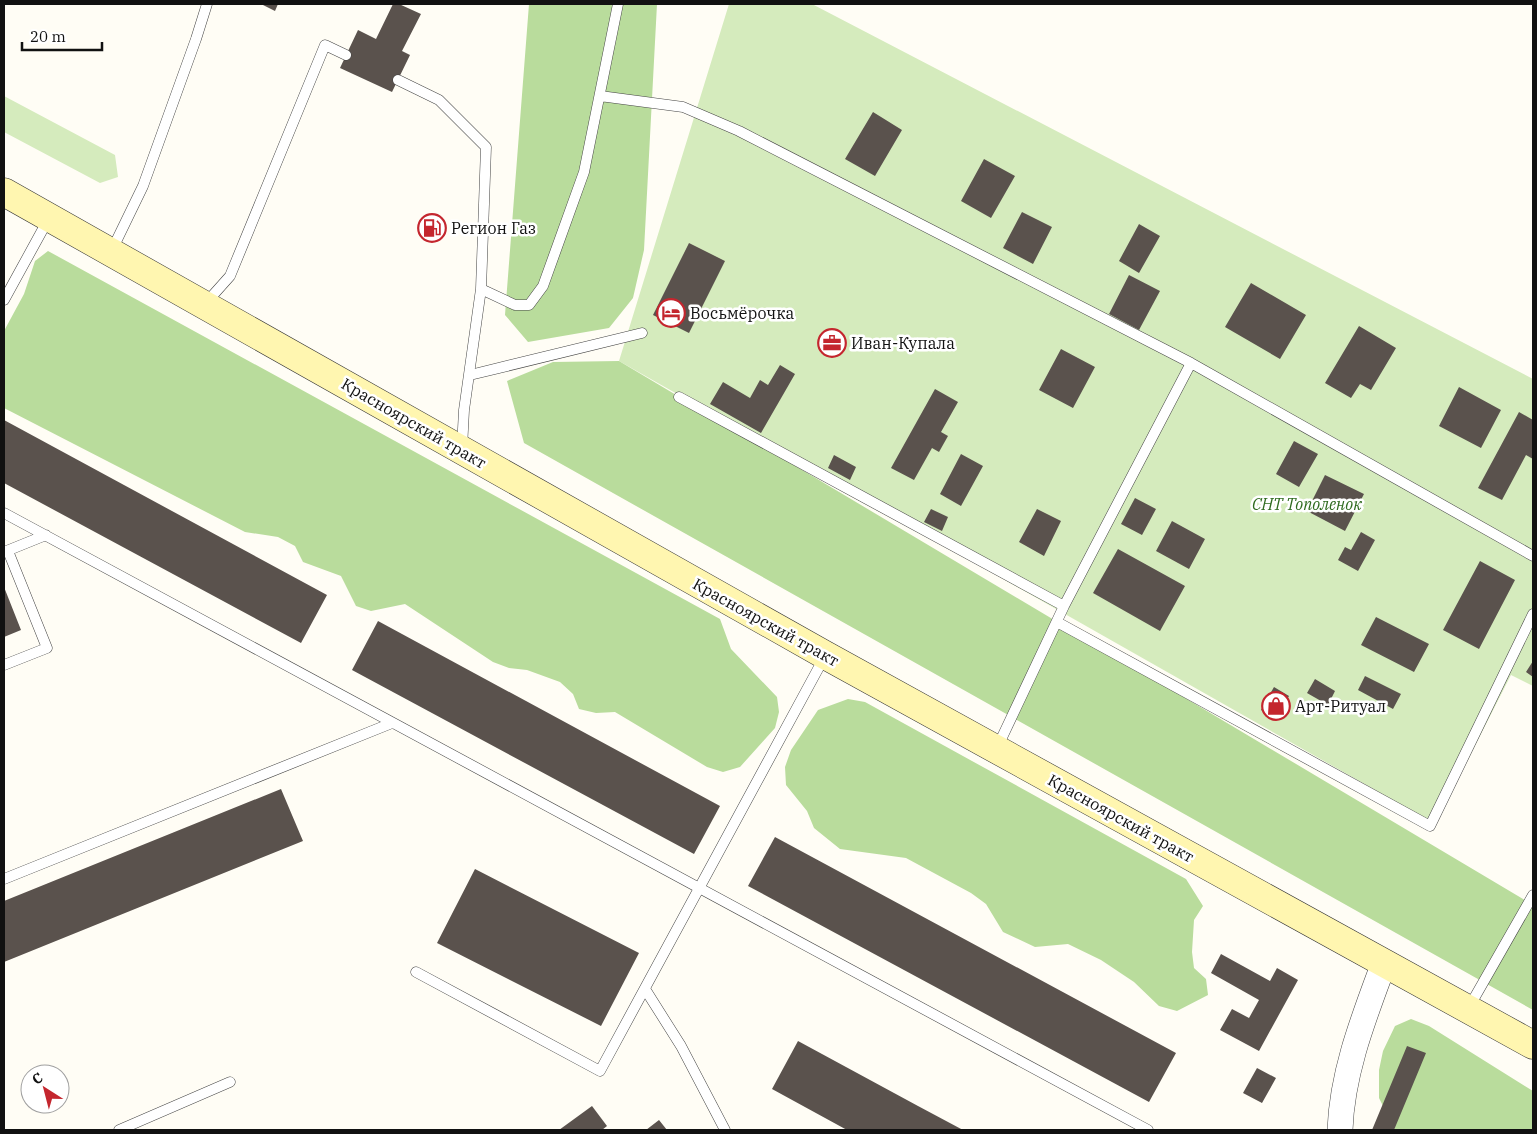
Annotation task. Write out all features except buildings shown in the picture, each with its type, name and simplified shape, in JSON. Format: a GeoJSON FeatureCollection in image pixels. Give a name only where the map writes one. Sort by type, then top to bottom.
{"type":"FeatureCollection","features":[{"type":"Feature","properties":{"kind":"main road","name":"Красноярский тракт"},"geometry":{"type":"LineString","coordinates":[[4,192],[825,656],[1533,1045]]}},
{"type":"Feature","properties":{"kind":"street"},"geometry":{"type":"LineString","coordinates":[[1340,1130],[1340,1107],[1358,1031],[1384,963]]}},
{"type":"Feature","properties":{"kind":"lane"},"geometry":{"type":"LineString","coordinates":[[110,252],[143,186],[196,40],[207,4]]}},
{"type":"Feature","properties":{"kind":"lane"},"geometry":{"type":"LineString","coordinates":[[481,289],[515,305],[529,305],[543,286],[584,172],[618,4]]}},
{"type":"Feature","properties":{"kind":"lane"},"geometry":{"type":"LineString","coordinates":[[204,304],[230,276],[325,45],[346,55]]}},
{"type":"Feature","properties":{"kind":"lane"},"geometry":{"type":"LineString","coordinates":[[398,80],[439,100],[486,147],[481,289],[464,410],[462,451]]}},
{"type":"Feature","properties":{"kind":"lane"},"geometry":{"type":"LineString","coordinates":[[600,96],[683,107],[739,131],[1191,363],[1533,556]]}},
{"type":"Feature","properties":{"kind":"lane"},"geometry":{"type":"LineString","coordinates":[[4,300],[49,218]]}},
{"type":"Feature","properties":{"kind":"lane"},"geometry":{"type":"LineString","coordinates":[[470,375],[642,333]]}},
{"type":"Feature","properties":{"kind":"lane"},"geometry":{"type":"LineString","coordinates":[[996,749],[1064,606],[1191,363]]}},
{"type":"Feature","properties":{"kind":"lane"},"geometry":{"type":"LineString","coordinates":[[679,397],[1064,606]]}},
{"type":"Feature","properties":{"kind":"lane"},"geometry":{"type":"LineString","coordinates":[[4,512],[1148,1130]]}},
{"type":"Feature","properties":{"kind":"lane"},"geometry":{"type":"LineString","coordinates":[[4,665],[47,648],[6,552],[46,535]]}},
{"type":"Feature","properties":{"kind":"lane"},"geometry":{"type":"LineString","coordinates":[[1057,622],[1430,826],[1533,614]]}},
{"type":"Feature","properties":{"kind":"lane"},"geometry":{"type":"LineString","coordinates":[[416,972],[600,1071],[825,656]]}},
{"type":"Feature","properties":{"kind":"lane"},"geometry":{"type":"LineString","coordinates":[[4,879],[392,723]]}},
{"type":"Feature","properties":{"kind":"lane"},"geometry":{"type":"LineString","coordinates":[[1468,1009],[1533,895]]}},
{"type":"Feature","properties":{"kind":"lane"},"geometry":{"type":"LineString","coordinates":[[645,989],[681,1046],[725,1130]]}},
{"type":"Feature","properties":{"kind":"lane"},"geometry":{"type":"LineString","coordinates":[[118,1130],[230,1082]]}},
{"type":"Feature","properties":{"kind":"green space"},"geometry":{"type":"Polygon","coordinates":[[[529,4],[657,4],[644,250],[633,298],[609,328],[528,342],[505,315],[529,4]]]}},
{"type":"Feature","properties":{"kind":"green space","name":"СНТ Тополенок"},"geometry":{"type":"Polygon","coordinates":[[[729,4],[812,4],[1533,379],[1533,686],[1511,675],[1435,824],[619,361],[729,4]]]}},
{"type":"Feature","properties":{"kind":"green space"},"geometry":{"type":"Polygon","coordinates":[[[4,96],[115,155],[118,177],[100,183],[4,132],[4,96]]]}},
{"type":"Feature","properties":{"kind":"green space"},"geometry":{"type":"Polygon","coordinates":[[[48,251],[720,619],[731,649],[777,697],[779,712],[775,728],[740,767],[723,772],[707,767],[615,712],[596,713],[579,709],[573,694],[560,682],[527,670],[509,668],[493,662],[405,604],[371,611],[356,606],[341,576],[303,562],[295,546],[278,537],[245,532],[4,408],[4,331],[24,294],[35,261],[48,251]]]}},
{"type":"Feature","properties":{"kind":"green space"},"geometry":{"type":"Polygon","coordinates":[[[619,361],[1533,905],[1533,1010],[524,443],[507,381],[553,362],[619,361]]]}},
{"type":"Feature","properties":{"kind":"green space"},"geometry":{"type":"Polygon","coordinates":[[[848,699],[865,702],[1186,879],[1203,906],[1194,920],[1192,952],[1194,968],[1206,979],[1208,995],[1177,1011],[1159,1006],[1134,982],[1101,960],[1068,944],[1035,947],[1003,932],[986,904],[971,893],[906,858],[840,849],[814,828],[807,811],[786,785],[785,767],[791,750],[818,710],[848,699]]]}},
{"type":"Feature","properties":{"kind":"green space"},"geometry":{"type":"Polygon","coordinates":[[[1411,1019],[1429,1026],[1533,1091],[1533,1130],[1395,1130],[1379,1098],[1379,1070],[1383,1051],[1395,1026],[1411,1019]]]}},
{"type":"Feature","properties":{"kind":"place","name":"Регион Газ"},"geometry":{"type":"Point","coordinates":[432,228]}},
{"type":"Feature","properties":{"kind":"place","name":"Восьмёрочка"},"geometry":{"type":"Point","coordinates":[671,313]}},
{"type":"Feature","properties":{"kind":"place","name":"Иван-Купала"},"geometry":{"type":"Point","coordinates":[832,343]}},
{"type":"Feature","properties":{"kind":"place","name":"Арт-Ритуал"},"geometry":{"type":"Point","coordinates":[1276,706]}}]}
